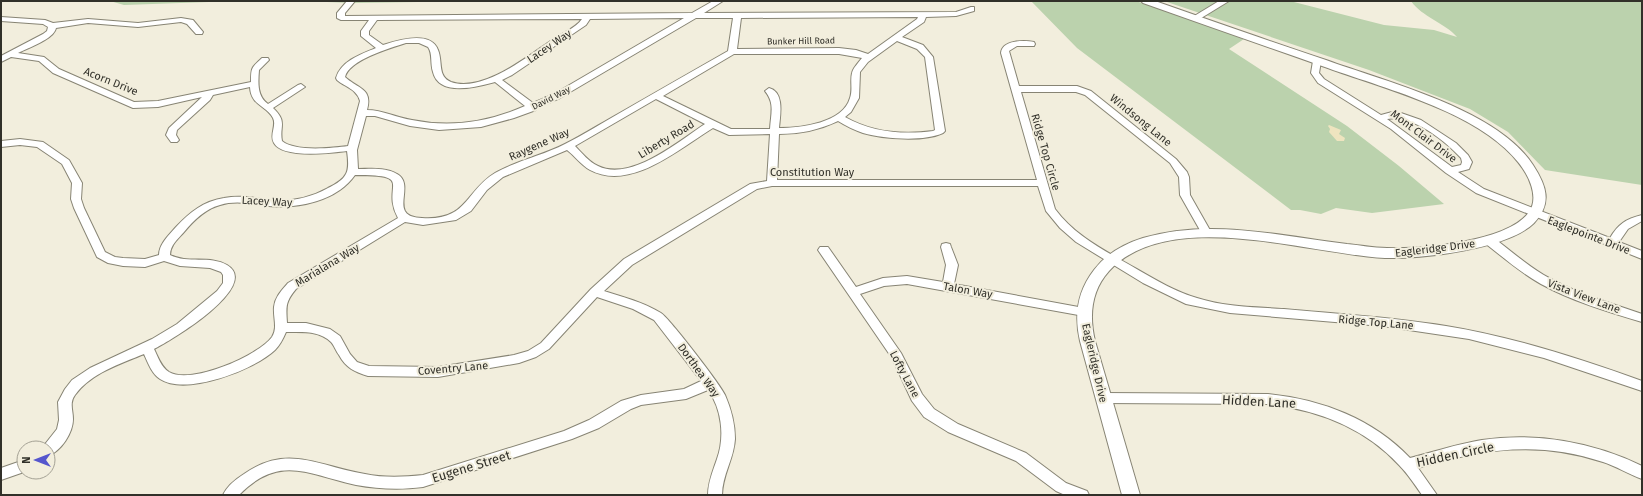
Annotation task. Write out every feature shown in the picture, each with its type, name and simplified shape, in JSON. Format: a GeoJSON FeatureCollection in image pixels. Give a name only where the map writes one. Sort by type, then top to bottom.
{"type":"FeatureCollection","features":[{"type":"Feature","properties":{"kind":"main road"},"geometry":{"type":"LineString","coordinates":[[1146,1],[1443,106],[1466,116],[1499,137],[1523,160],[1538,183],[1540,197],[1536,214]]}},
{"type":"Feature","properties":{"kind":"main road","name":"Eagleridge Drive"},"geometry":{"type":"LineString","coordinates":[[1131,495],[1089,345],[1084,312],[1091,286],[1097,275],[1112,260],[1130,248],[1156,238],[1206,232],[1235,234],[1391,253],[1430,250],[1490,241],[1516,231],[1527,224],[1536,214]]}},
{"type":"Feature","properties":{"kind":"street"},"geometry":{"type":"LineString","coordinates":[[351,1],[341,13],[340,17],[961,14],[971,9]]}},
{"type":"Feature","properties":{"kind":"street","name":"David Way"},"geometry":{"type":"LineString","coordinates":[[363,113],[375,113],[417,125],[448,126],[488,122],[511,116],[533,108],[557,96],[720,1]]}},
{"type":"Feature","properties":{"kind":"street"},"geometry":{"type":"LineString","coordinates":[[1196,18],[1225,1]]}},
{"type":"Feature","properties":{"kind":"street"},"geometry":{"type":"LineString","coordinates":[[656,96],[729,132],[794,132],[810,129],[838,118],[848,110],[853,103],[855,96],[856,72],[860,64],[921,20],[922,14]]}},
{"type":"Feature","properties":{"kind":"street","name":"Lacey Way"},"geometry":{"type":"LineString","coordinates":[[165,257],[165,249],[181,228],[192,215],[206,206],[220,201],[234,199],[282,203],[309,200],[335,189],[345,182],[352,172],[355,164],[352,148],[365,102],[363,94],[358,89],[340,78],[339,74],[344,67],[350,63],[405,41],[423,41],[430,44],[434,49],[437,74],[443,81],[451,84],[468,86],[497,80],[583,23],[588,16]]}},
{"type":"Feature","properties":{"kind":"street"},"geometry":{"type":"LineString","coordinates":[[732,52],[737,16]]}},
{"type":"Feature","properties":{"kind":"street"},"geometry":{"type":"LineString","coordinates":[[375,18],[364,34],[368,40],[383,49]]}},
{"type":"Feature","properties":{"kind":"street"},"geometry":{"type":"LineString","coordinates":[[1,19],[45,22],[52,26],[88,21],[138,25],[181,20],[190,22],[198,32]]}},
{"type":"Feature","properties":{"kind":"street"},"geometry":{"type":"LineString","coordinates":[[1,59],[12,55],[46,36],[51,32],[52,26]]}},
{"type":"Feature","properties":{"kind":"street"},"geometry":{"type":"LineString","coordinates":[[838,118],[859,128],[877,133],[930,134],[940,131],[929,57],[920,47],[896,38]]}},
{"type":"Feature","properties":{"kind":"street","name":"Ridge Top Circle"},"geometry":{"type":"LineString","coordinates":[[1031,44],[1015,44],[1007,47],[1005,50],[1041,183],[1050,210],[1062,225],[1078,239],[1112,260]]}},
{"type":"Feature","properties":{"kind":"street","name":"Bunker Hill Road"},"geometry":{"type":"LineString","coordinates":[[732,52],[839,51],[850,52],[868,58]]}},
{"type":"Feature","properties":{"kind":"street","name":"Raygene Way"},"geometry":{"type":"LineString","coordinates":[[405,218],[418,222],[429,222],[447,219],[458,215],[470,206],[483,188],[495,178],[513,168],[568,146],[732,52]]}},
{"type":"Feature","properties":{"kind":"street","name":"Acorn Drive"},"geometry":{"type":"LineString","coordinates":[[12,55],[41,60],[56,71],[133,105],[158,104],[254,84]]}},
{"type":"Feature","properties":{"kind":"street"},"geometry":{"type":"LineString","coordinates":[[265,60],[255,69],[254,84],[256,98],[275,115],[278,120],[279,126],[277,140],[285,148],[300,150],[332,150],[352,148]]}},
{"type":"Feature","properties":{"kind":"street","name":"Mont Clair Drive"},"geometry":{"type":"LineString","coordinates":[[1317,62],[1315,73],[1321,81],[1408,136],[1450,171],[1480,191],[1536,214]]}},
{"type":"Feature","properties":{"kind":"street"},"geometry":{"type":"LineString","coordinates":[[497,80],[533,108]]}},
{"type":"Feature","properties":{"kind":"street"},"geometry":{"type":"LineString","coordinates":[[267,108],[279,103],[290,93],[301,87]]}},
{"type":"Feature","properties":{"kind":"street","name":"Windsong Lane"},"geometry":{"type":"LineString","coordinates":[[1015,88],[1077,89],[1088,93],[1173,161],[1179,168],[1184,177],[1185,195],[1206,232]]}},
{"type":"Feature","properties":{"kind":"street"},"geometry":{"type":"LineString","coordinates":[[769,91],[773,94],[776,101],[772,184]]}},
{"type":"Feature","properties":{"kind":"street"},"geometry":{"type":"LineString","coordinates":[[174,140],[171,132],[174,126],[207,98],[209,94]]}},
{"type":"Feature","properties":{"kind":"street"},"geometry":{"type":"LineString","coordinates":[[1380,118],[1389,115],[1403,116],[1418,121],[1431,129],[1459,151],[1467,160],[1465,167],[1450,171]]}},
{"type":"Feature","properties":{"kind":"street","name":"Liberty Road"},"geometry":{"type":"LineString","coordinates":[[568,146],[598,170],[609,173],[627,172],[647,165],[712,124]]}},
{"type":"Feature","properties":{"kind":"street"},"geometry":{"type":"LineString","coordinates":[[1,144],[20,142],[40,144],[66,162],[76,184],[76,199],[79,208],[100,254],[112,260],[123,262],[144,263],[165,257],[176,262],[219,265],[227,272],[229,279],[224,291],[200,313],[175,331],[147,347],[95,370],[78,382],[65,401],[66,420],[64,431],[56,443]]}},
{"type":"Feature","properties":{"kind":"street"},"geometry":{"type":"LineString","coordinates":[[352,172],[380,172],[394,176],[399,183],[398,211],[405,218]]}},
{"type":"Feature","properties":{"kind":"street","name":"Constitution Way"},"geometry":{"type":"LineString","coordinates":[[609,278],[639,255],[744,191],[758,185],[1041,183]]}},
{"type":"Feature","properties":{"kind":"street","name":"Eaglepointe Drive"},"geometry":{"type":"LineString","coordinates":[[1536,214],[1642,255]]}},
{"type":"Feature","properties":{"kind":"street","name":"Marialana Way"},"geometry":{"type":"LineString","coordinates":[[282,328],[278,311],[279,304],[285,293],[292,286],[405,218]]}},
{"type":"Feature","properties":{"kind":"street"},"geometry":{"type":"LineString","coordinates":[[1613,244],[1623,225],[1642,218]]}},
{"type":"Feature","properties":{"kind":"street","name":"Vista View Lane"},"geometry":{"type":"LineString","coordinates":[[1490,241],[1524,268],[1554,286],[1642,318]]}},
{"type":"Feature","properties":{"kind":"street"},"geometry":{"type":"LineString","coordinates":[[946,248],[952,265],[948,287]]}},
{"type":"Feature","properties":{"kind":"street","name":"Lofty Lane"},"geometry":{"type":"LineString","coordinates":[[824,250],[897,356],[917,397],[930,413],[952,428],[1021,457],[1062,487],[1082,495]]}},
{"type":"Feature","properties":{"kind":"street","name":"Ridge Top Lane"},"geometry":{"type":"LineString","coordinates":[[1112,260],[1167,290],[1201,304],[1231,309],[1395,323],[1466,334],[1506,342],[1566,360],[1642,386]]}},
{"type":"Feature","properties":{"kind":"street","name":"Coventry Lane"},"geometry":{"type":"LineString","coordinates":[[282,328],[306,327],[320,329],[326,332],[336,339],[349,362],[363,370],[383,372],[444,371],[511,361],[532,354],[545,346],[609,278]]}},
{"type":"Feature","properties":{"kind":"street","name":"Talon Way"},"geometry":{"type":"LineString","coordinates":[[853,292],[879,283],[900,280],[948,287],[1084,312]]}},
{"type":"Feature","properties":{"kind":"street","name":"Dorthea Way"},"geometry":{"type":"LineString","coordinates":[[595,292],[637,306],[658,318],[672,332],[718,394],[723,407],[728,429],[727,448],[715,484],[715,495]]}},
{"type":"Feature","properties":{"kind":"street"},"geometry":{"type":"LineString","coordinates":[[147,347],[158,369],[163,375],[175,380],[195,380],[248,362],[261,355],[276,342],[282,328]]}},
{"type":"Feature","properties":{"kind":"street","name":"Eugene Street"},"geometry":{"type":"LineString","coordinates":[[230,495],[254,474],[274,466],[290,464],[374,482],[404,483],[423,480],[567,435],[585,428],[619,408],[633,402],[686,394],[710,383]]}},
{"type":"Feature","properties":{"kind":"street","name":"Hidden Lane"},"geometry":{"type":"LineString","coordinates":[[1103,398],[1268,399],[1304,404],[1331,413],[1356,425],[1379,440],[1408,465],[1430,495]]}},
{"type":"Feature","properties":{"kind":"street","name":"Hidden Circle"},"geometry":{"type":"LineString","coordinates":[[1408,465],[1481,446],[1523,444],[1554,446],[1596,454],[1619,461],[1642,473]]}},
{"type":"Feature","properties":{"kind":"street"},"geometry":{"type":"LineString","coordinates":[[1,474],[16,469]]}},
{"type":"Feature","properties":{"kind":"green space"},"geometry":{"type":"Polygon","coordinates":[[[110,1],[237,1],[124,5],[110,1]]]}},
{"type":"Feature","properties":{"kind":"green space"},"geometry":{"type":"Polygon","coordinates":[[[301,1],[483,1],[353,3],[301,1]]]}},
{"type":"Feature","properties":{"kind":"green space"},"geometry":{"type":"Polygon","coordinates":[[[1031,1],[1136,1],[1244,39],[1229,49],[1347,126],[1399,166],[1444,204],[1372,213],[1336,208],[1321,214],[1291,210],[1077,48],[1031,1]]]}},
{"type":"Feature","properties":{"kind":"green space"},"geometry":{"type":"Polygon","coordinates":[[[1164,1],[1290,1],[1384,25],[1434,30],[1457,37],[1452,32],[1427,16],[1411,1],[1642,1],[1642,185],[1545,170],[1508,132],[1470,109],[1369,70],[1164,1]]]}},
{"type":"Feature","properties":{"kind":"sand"},"geometry":{"type":"Polygon","coordinates":[[[1329,125],[1341,130],[1339,134],[1345,138],[1344,141],[1337,141],[1329,132],[1329,125]]]}}]}
